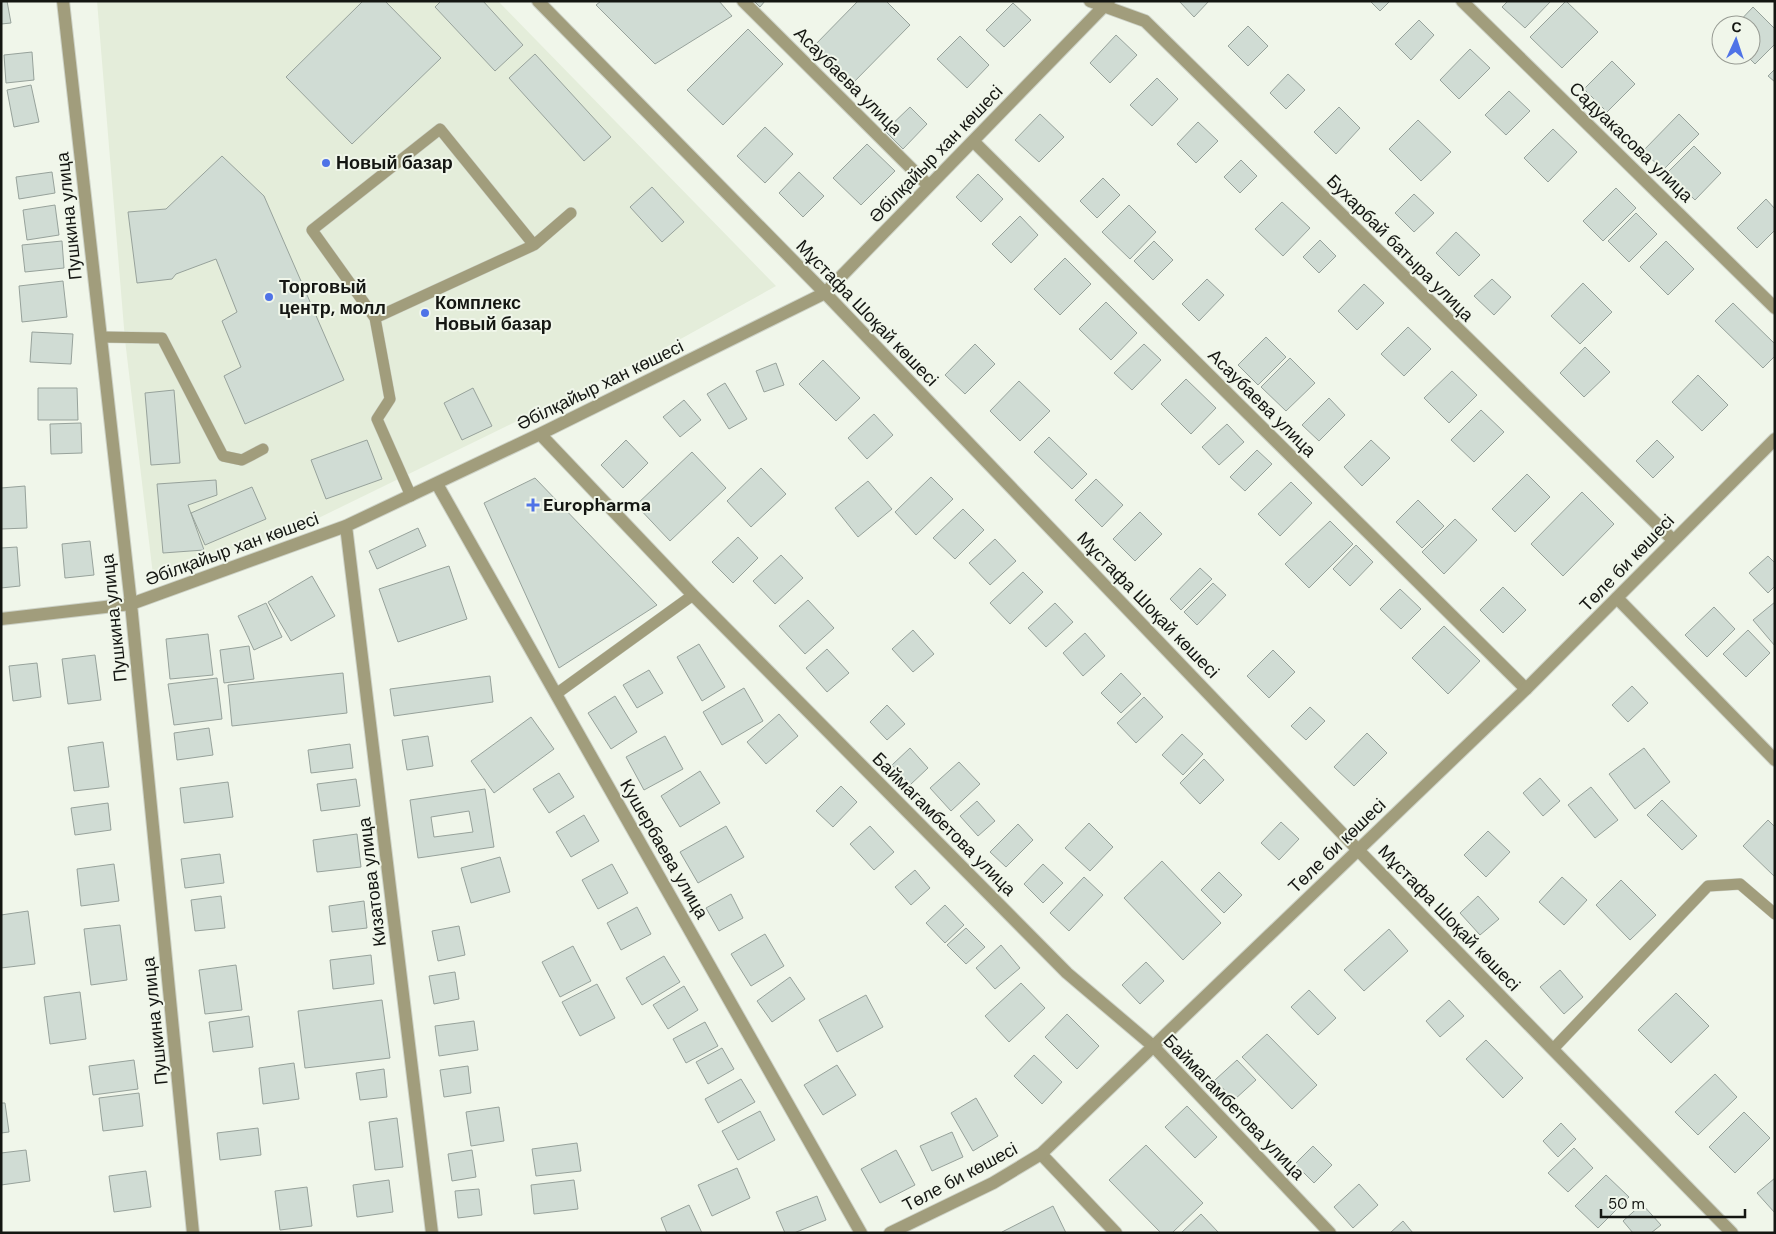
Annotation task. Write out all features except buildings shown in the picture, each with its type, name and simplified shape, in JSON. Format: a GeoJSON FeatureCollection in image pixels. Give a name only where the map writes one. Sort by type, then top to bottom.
{"type":"FeatureCollection","features":[{"type":"Feature","properties":{"kind":"street","name":"Пушкина улица"},"geometry":{"type":"LineString","coordinates":[[63,1],[131,604],[194,1233]]}},
{"type":"Feature","properties":{"kind":"street","name":"Мұстафа Шоқай көшесі"},"geometry":{"type":"LineString","coordinates":[[538,1],[825,293],[1358,850],[1732,1233]]}},
{"type":"Feature","properties":{"kind":"street","name":"Асаубаева улица"},"geometry":{"type":"LineString","coordinates":[[743,1],[929,186]]}},
{"type":"Feature","properties":{"kind":"street","name":"Бухарбай батыра улица"},"geometry":{"type":"LineString","coordinates":[[1090,1],[1106,4],[1145,21],[1673,540]]}},
{"type":"Feature","properties":{"kind":"street","name":"Садуакасова улица"},"geometry":{"type":"LineString","coordinates":[[1462,1],[1775,308]]}},
{"type":"Feature","properties":{"kind":"street","name":"Әбілқайыр хан көшесі"},"geometry":{"type":"LineString","coordinates":[[1,619],[131,604],[346,526],[540,434],[825,293],[1106,4]]}},
{"type":"Feature","properties":{"kind":"street","name":"Асаубаева улица"},"geometry":{"type":"LineString","coordinates":[[973,141],[1526,690]]}},
{"type":"Feature","properties":{"kind":"street","name":"Баймагамбетова улица"},"geometry":{"type":"LineString","coordinates":[[540,434],[693,595],[1067,973],[1154,1046],[1330,1233]]}},
{"type":"Feature","properties":{"kind":"street","name":"Төле би көшесі"},"geometry":{"type":"LineString","coordinates":[[890,1233],[994,1183],[1041,1154],[1526,690],[1775,439]]}},
{"type":"Feature","properties":{"kind":"street","name":"Кушербаева улица"},"geometry":{"type":"LineString","coordinates":[[437,484],[861,1233]]}},
{"type":"Feature","properties":{"kind":"street","name":"Кизатова улица"},"geometry":{"type":"LineString","coordinates":[[346,526],[432,1233]]}},
{"type":"Feature","properties":{"kind":"street"},"geometry":{"type":"LineString","coordinates":[[1617,598],[1775,760]]}},
{"type":"Feature","properties":{"kind":"street"},"geometry":{"type":"LineString","coordinates":[[1041,1154],[1116,1233]]}},
{"type":"Feature","properties":{"kind":"lane"},"geometry":{"type":"LineString","coordinates":[[411,496],[377,419],[390,399],[375,318],[312,230],[440,129],[534,245]]}},
{"type":"Feature","properties":{"kind":"lane"},"geometry":{"type":"LineString","coordinates":[[375,318],[534,245],[571,213]]}},
{"type":"Feature","properties":{"kind":"lane"},"geometry":{"type":"LineString","coordinates":[[101,337],[162,338],[223,456],[242,460],[262,448]]}},
{"type":"Feature","properties":{"kind":"lane"},"geometry":{"type":"LineString","coordinates":[[556,694],[693,595]]}},
{"type":"Feature","properties":{"kind":"lane"},"geometry":{"type":"LineString","coordinates":[[1553,1050],[1708,886],[1740,884],[1775,914]]}},
{"type":"Feature","properties":{"kind":"shaded area","name":"Комплекс Новый базар"},"geometry":{"type":"Polygon","coordinates":[[[97,1],[498,1],[776,286],[650,356],[292,531],[153,575],[125,340],[97,1]]]}},
{"type":"Feature","properties":{"kind":"place","name":"Новый базар"},"geometry":{"type":"Point","coordinates":[326,163]}},
{"type":"Feature","properties":{"kind":"place","name":"Торговый центр, молл"},"geometry":{"type":"Point","coordinates":[269,297]}},
{"type":"Feature","properties":{"kind":"place","name":"Комплекс Новый базар"},"geometry":{"type":"Point","coordinates":[425,313]}},
{"type":"Feature","properties":{"kind":"place","name":"Europharma"},"geometry":{"type":"Point","coordinates":[533,505]}}]}
